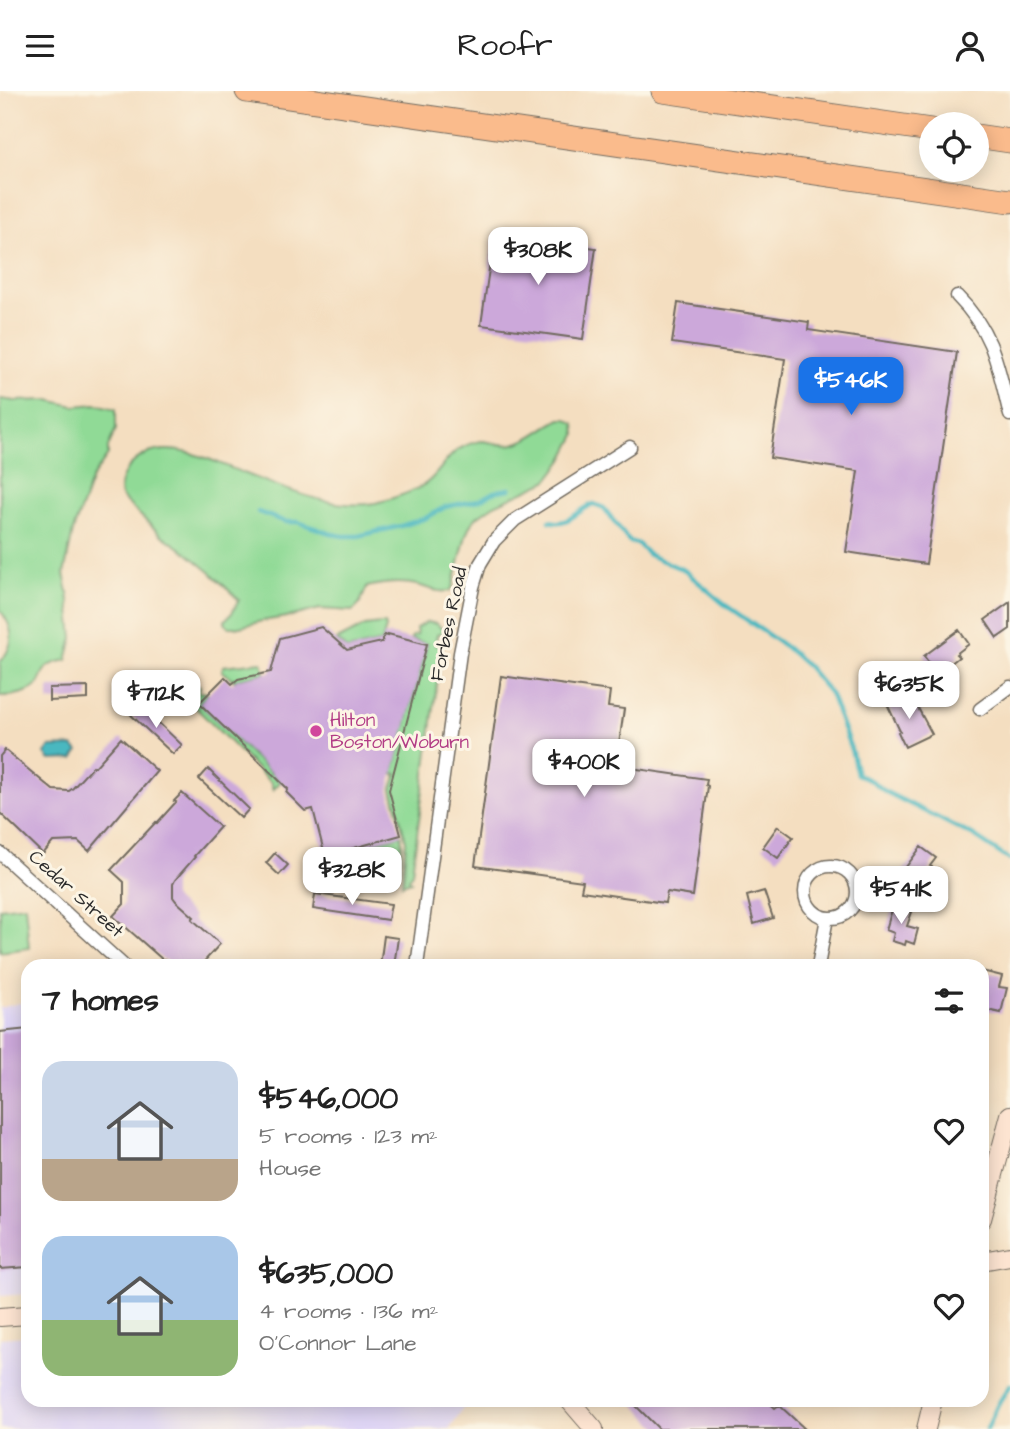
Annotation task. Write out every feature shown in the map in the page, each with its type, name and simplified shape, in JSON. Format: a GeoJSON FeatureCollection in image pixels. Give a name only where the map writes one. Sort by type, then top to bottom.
{"type":"FeatureCollection","features":[{"type":"Feature","properties":{"kind":"highway"},"geometry":{"type":"LineString","coordinates":[[247,91],[1010,201]]}},
{"type":"Feature","properties":{"kind":"highway"},"geometry":{"type":"LineString","coordinates":[[663,91],[919,128]]}},
{"type":"Feature","properties":{"kind":"highway"},"geometry":{"type":"LineString","coordinates":[[989,138],[1010,141]]}},
{"type":"Feature","properties":{"kind":"main road"},"geometry":{"type":"LineString","coordinates":[[989,1193],[1010,1115]]}},
{"type":"Feature","properties":{"kind":"main road"},"geometry":{"type":"LineString","coordinates":[[989,1260],[1010,1256]]}},
{"type":"Feature","properties":{"kind":"main road"},"geometry":{"type":"LineString","coordinates":[[0,1317],[21,1316]]}},
{"type":"Feature","properties":{"kind":"main road"},"geometry":{"type":"LineString","coordinates":[[575,1407],[594,1429]]}},
{"type":"Feature","properties":{"kind":"main road"},"geometry":{"type":"LineString","coordinates":[[926,1429],[931,1407]]}},
{"type":"Feature","properties":{"kind":"street"},"geometry":{"type":"LineString","coordinates":[[957,296],[970,309],[987,335],[996,358],[1010,415]]}},
{"type":"Feature","properties":{"kind":"street","name":"Forbes Road"},"geometry":{"type":"LineString","coordinates":[[418,959],[460,653],[480,564],[494,541],[515,520],[631,447]]}},
{"type":"Feature","properties":{"kind":"street"},"geometry":{"type":"LineString","coordinates":[[980,709],[1010,687]]}},
{"type":"Feature","properties":{"kind":"street","name":"Cedar Street"},"geometry":{"type":"LineString","coordinates":[[0,853],[116,959]]}},
{"type":"Feature","properties":{"kind":"street"},"geometry":{"type":"LineString","coordinates":[[839,866],[854,879],[857,897],[855,905],[848,912],[836,918],[827,918],[812,911],[807,902],[806,885],[819,868],[839,866]]}},
{"type":"Feature","properties":{"kind":"street"},"geometry":{"type":"LineString","coordinates":[[819,959],[827,918]]}},
{"type":"Feature","properties":{"kind":"shaded area"},"geometry":{"type":"Polygon","coordinates":[[[21,1003],[21,1294],[0,1296],[0,1008],[21,1003]]]}},
{"type":"Feature","properties":{"kind":"shaded area"},"geometry":{"type":"Polygon","coordinates":[[[21,1336],[21,1407],[464,1407],[449,1429],[0,1429],[0,1338],[21,1336]]]}},
{"type":"Feature","properties":{"kind":"green space"},"geometry":{"type":"Polygon","coordinates":[[[0,399],[49,400],[74,406],[97,404],[116,409],[116,429],[108,447],[108,455],[92,478],[73,531],[64,574],[73,638],[67,660],[47,667],[38,684],[30,690],[0,696],[0,662],[9,649],[11,636],[8,623],[0,610],[0,399]]]}},
{"type":"Feature","properties":{"kind":"green space"},"geometry":{"type":"Polygon","coordinates":[[[561,419],[575,424],[576,435],[563,460],[547,481],[494,505],[477,517],[466,535],[450,591],[437,591],[404,583],[367,587],[359,604],[352,611],[320,609],[240,627],[229,627],[225,620],[239,600],[210,572],[160,534],[122,498],[120,490],[128,468],[140,457],[168,450],[198,456],[281,487],[335,503],[375,503],[425,484],[457,450],[467,445],[483,441],[502,445],[514,444],[561,419]]]}},
{"type":"Feature","properties":{"kind":"green space"},"geometry":{"type":"Polygon","coordinates":[[[427,622],[437,624],[444,631],[437,635],[435,645],[442,647],[409,879],[411,881],[402,884],[406,841],[392,789],[397,774],[393,773],[427,644],[411,639],[417,635],[416,628],[427,622]]]}},
{"type":"Feature","properties":{"kind":"green space"},"geometry":{"type":"Polygon","coordinates":[[[385,624],[382,642],[347,650],[337,640],[365,626],[385,624]]]}},
{"type":"Feature","properties":{"kind":"green space"},"geometry":{"type":"Polygon","coordinates":[[[262,662],[265,673],[235,681],[222,671],[223,666],[262,662]]]}},
{"type":"Feature","properties":{"kind":"green space"},"geometry":{"type":"Polygon","coordinates":[[[196,685],[200,686],[201,693],[208,694],[199,703],[280,782],[273,790],[271,783],[189,701],[190,691],[196,685]]]}},
{"type":"Feature","properties":{"kind":"green space"},"geometry":{"type":"Polygon","coordinates":[[[401,835],[399,872],[370,868],[368,878],[348,875],[348,869],[361,864],[357,847],[401,835]]]}},
{"type":"Feature","properties":{"kind":"green space"},"geometry":{"type":"Polygon","coordinates":[[[25,905],[29,948],[0,952],[0,908],[25,905]]]}},
{"type":"Feature","properties":{"kind":"water"},"geometry":{"type":"Polygon","coordinates":[[[73,746],[78,752],[73,759],[50,760],[45,754],[50,747],[73,746]]]}},
{"type":"Feature","properties":{"kind":"building"},"geometry":{"type":"Polygon","coordinates":[[[494,234],[596,248],[583,339],[481,325],[494,234]]]}},
{"type":"Feature","properties":{"kind":"building"},"geometry":{"type":"Polygon","coordinates":[[[678,303],[809,322],[808,330],[957,352],[926,564],[846,552],[858,471],[770,458],[785,359],[672,343],[678,303]]]}},
{"type":"Feature","properties":{"kind":"building"},"geometry":{"type":"Polygon","coordinates":[[[1010,602],[1010,629],[997,638],[985,620],[1010,602]]]}},
{"type":"Feature","properties":{"kind":"building","name":"Hilton Boston/Woburn"},"geometry":{"type":"Polygon","coordinates":[[[321,627],[347,650],[382,642],[384,635],[388,634],[427,644],[389,790],[401,835],[325,856],[313,809],[305,811],[286,792],[288,789],[199,703],[225,677],[232,684],[238,679],[271,672],[280,638],[321,627]]]}},
{"type":"Feature","properties":{"kind":"building"},"geometry":{"type":"Polygon","coordinates":[[[959,630],[969,644],[956,654],[959,657],[937,674],[924,656],[959,630]]]}},
{"type":"Feature","properties":{"kind":"building"},"geometry":{"type":"Polygon","coordinates":[[[501,676],[610,691],[608,707],[624,709],[616,766],[707,779],[693,896],[667,892],[665,903],[581,891],[583,881],[475,866],[501,676]]]}},
{"type":"Feature","properties":{"kind":"building"},"geometry":{"type":"Polygon","coordinates":[[[88,687],[88,699],[49,701],[49,688],[88,687]]]}},
{"type":"Feature","properties":{"kind":"building"},"geometry":{"type":"Polygon","coordinates":[[[911,695],[932,734],[905,747],[888,706],[911,695]]]}},
{"type":"Feature","properties":{"kind":"building"},"geometry":{"type":"Polygon","coordinates":[[[140,705],[182,745],[173,754],[131,715],[140,705]]]}},
{"type":"Feature","properties":{"kind":"building"},"geometry":{"type":"Polygon","coordinates":[[[121,738],[157,771],[89,851],[78,841],[53,842],[43,854],[0,813],[0,756],[5,750],[53,790],[69,791],[121,738]]]}},
{"type":"Feature","properties":{"kind":"building"},"geometry":{"type":"Polygon","coordinates":[[[208,769],[249,809],[241,818],[199,779],[208,769]]]}},
{"type":"Feature","properties":{"kind":"building"},"geometry":{"type":"Polygon","coordinates":[[[182,793],[220,827],[173,884],[173,897],[176,901],[220,944],[206,959],[162,959],[113,916],[124,904],[124,882],[111,870],[157,823],[176,802],[174,801],[182,793]]]}},
{"type":"Feature","properties":{"kind":"building"},"geometry":{"type":"Polygon","coordinates":[[[778,826],[793,837],[778,858],[763,847],[778,826]]]}},
{"type":"Feature","properties":{"kind":"building"},"geometry":{"type":"Polygon","coordinates":[[[921,847],[936,858],[917,887],[900,875],[921,847]]]}},
{"type":"Feature","properties":{"kind":"building"},"geometry":{"type":"Polygon","coordinates":[[[275,853],[288,865],[279,875],[266,863],[275,853]]]}},
{"type":"Feature","properties":{"kind":"building"},"geometry":{"type":"Polygon","coordinates":[[[764,891],[773,918],[754,924],[747,896],[764,891]]]}},
{"type":"Feature","properties":{"kind":"building"},"geometry":{"type":"Polygon","coordinates":[[[315,894],[391,904],[388,920],[313,909],[315,894]]]}},
{"type":"Feature","properties":{"kind":"building"},"geometry":{"type":"Polygon","coordinates":[[[893,906],[912,912],[907,926],[918,929],[914,944],[906,941],[905,945],[892,941],[894,933],[886,930],[893,906]]]}},
{"type":"Feature","properties":{"kind":"building"},"geometry":{"type":"Polygon","coordinates":[[[384,936],[398,938],[395,959],[381,959],[384,936]]]}},
{"type":"Feature","properties":{"kind":"building"},"geometry":{"type":"Polygon","coordinates":[[[989,973],[1002,976],[999,987],[1007,988],[1001,1013],[989,1010],[989,973]]]}},
{"type":"Feature","properties":{"kind":"building"},"geometry":{"type":"Polygon","coordinates":[[[21,1030],[21,1268],[0,1269],[0,1032],[21,1030]]]}},
{"type":"Feature","properties":{"kind":"building"},"geometry":{"type":"Polygon","coordinates":[[[637,1407],[781,1407],[805,1429],[659,1429],[637,1407]]]}},
{"type":"Feature","properties":{"kind":"waterway"},"geometry":{"type":"LineString","coordinates":[[258,512],[332,534],[358,536],[401,526],[426,518],[445,507],[479,500],[497,491],[510,489]]}},
{"type":"Feature","properties":{"kind":"waterway"},"geometry":{"type":"LineString","coordinates":[[550,521],[563,522],[594,504],[604,508],[629,541],[638,544],[649,555],[684,570],[724,604],[787,648],[807,666],[830,693],[851,749],[857,774],[886,792],[974,836],[1010,860]]}},
{"type":"Feature","properties":{"kind":"waterway"},"geometry":{"type":"LineString","coordinates":[[987,1429],[1010,1385]]}},
{"type":"Feature","properties":{"kind":"place","name":"Hilton Boston/Woburn"},"geometry":{"type":"Point","coordinates":[316,731]}}]}
